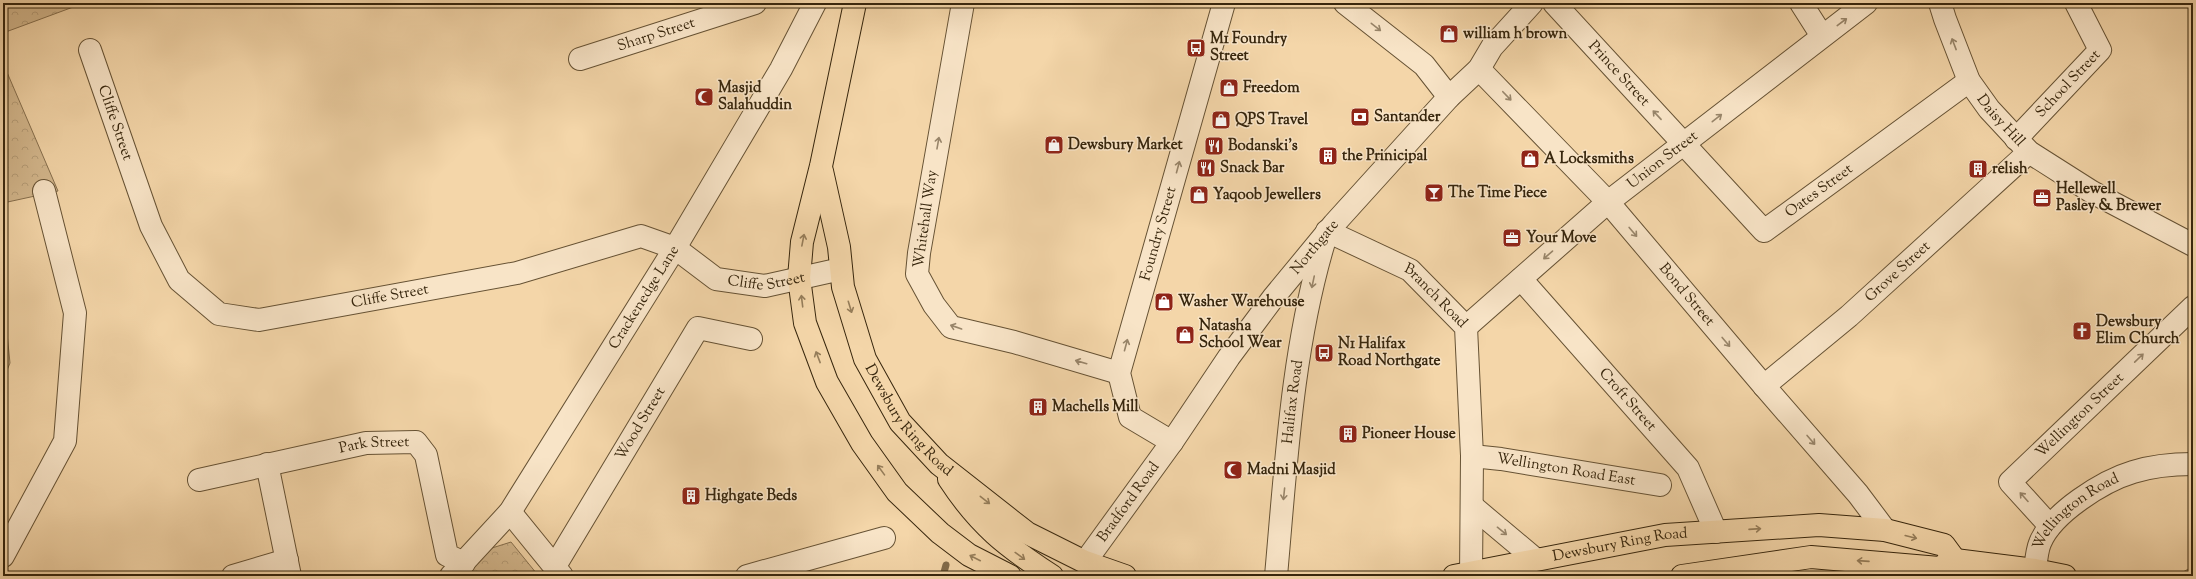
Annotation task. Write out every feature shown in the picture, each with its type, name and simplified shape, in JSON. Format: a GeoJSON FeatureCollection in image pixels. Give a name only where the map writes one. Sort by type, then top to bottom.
{"type":"FeatureCollection","features":[{"type":"Feature","properties":{"kind":"highway","name":"Dewsbury Ring Road"},"geometry":{"type":"LineString","coordinates":[[855,3],[821,166],[802,242],[799,278],[805,323],[827,382],[862,443],[897,492],[940,533],[969,555],[1010,576]]}},
{"type":"Feature","properties":{"kind":"highway","name":"Dewsbury Ring Road"},"geometry":{"type":"LineString","coordinates":[[821,166],[839,247],[843,287],[865,359],[900,422],[939,464],[1027,533],[1079,569],[1125,576]]}},
{"type":"Feature","properties":{"kind":"highway"},"geometry":{"type":"LineString","coordinates":[[939,464],[965,504],[1000,541],[1052,576]]}},
{"type":"Feature","properties":{"kind":"highway"},"geometry":{"type":"LineString","coordinates":[[1682,576],[1811,557],[1939,568],[1955,560],[1944,545],[1885,530],[1819,525],[1716,532]]}},
{"type":"Feature","properties":{"kind":"highway","name":"Dewsbury Ring Road"},"geometry":{"type":"LineString","coordinates":[[1465,575],[1535,559],[1665,535],[1716,532]]}},
{"type":"Feature","properties":{"kind":"highway","name":"Wellington Road"},"geometry":{"type":"LineString","coordinates":[[1955,560],[2035,570]]}},
{"type":"Feature","properties":{"kind":"highway"},"geometry":{"type":"LineString","coordinates":[[2035,570],[2065,576]]}},
{"type":"Feature","properties":{"kind":"street","name":"Sharp Street"},"geometry":{"type":"LineString","coordinates":[[580,59],[755,3]]}},
{"type":"Feature","properties":{"kind":"street","name":"Crackenedge Lane"},"geometry":{"type":"LineString","coordinates":[[457,569],[510,512],[675,248],[781,69],[815,3]]}},
{"type":"Feature","properties":{"kind":"street","name":"Whitehall Way"},"geometry":{"type":"LineString","coordinates":[[963,3],[918,253],[917,274],[934,305],[950,326],[1119,373]]}},
{"type":"Feature","properties":{"kind":"street","name":"Foundry Street"},"geometry":{"type":"LineString","coordinates":[[1172,442],[1130,417],[1119,373],[1224,3]]}},
{"type":"Feature","properties":{"kind":"street"},"geometry":{"type":"LineString","coordinates":[[1345,3],[1424,64],[1449,97]]}},
{"type":"Feature","properties":{"kind":"street","name":"Northgate"},"geometry":{"type":"LineString","coordinates":[[1172,442],[1229,357],[1273,298],[1327,231],[1449,97],[1479,69],[1492,47],[1532,3]]}},
{"type":"Feature","properties":{"kind":"street","name":"Prince Street"},"geometry":{"type":"LineString","coordinates":[[1554,3],[1684,144]]}},
{"type":"Feature","properties":{"kind":"street"},"geometry":{"type":"LineString","coordinates":[[1801,3],[1822,36]]}},
{"type":"Feature","properties":{"kind":"street","name":"Union Street"},"geometry":{"type":"LineString","coordinates":[[1466,327],[1608,202],[1866,3]]}},
{"type":"Feature","properties":{"kind":"street","name":"Daisy Hill"},"geometry":{"type":"LineString","coordinates":[[1940,3],[1969,81],[1988,109],[2022,146],[2092,192],[2193,245]]}},
{"type":"Feature","properties":{"kind":"street","name":"School Street"},"geometry":{"type":"LineString","coordinates":[[2022,146],[2100,50],[2076,3]]}},
{"type":"Feature","properties":{"kind":"street","name":"Cliffe Street"},"geometry":{"type":"LineString","coordinates":[[90,50],[151,226],[179,280],[219,314],[259,320],[517,273],[641,236],[675,248],[716,279],[766,286],[841,269]]}},
{"type":"Feature","properties":{"kind":"street","name":"Bond Street"},"geometry":{"type":"LineString","coordinates":[[1479,69],[1608,202],[1858,494],[1885,530]]}},
{"type":"Feature","properties":{"kind":"street","name":"Oates Street"},"geometry":{"type":"LineString","coordinates":[[1684,144],[1764,231],[1969,81]]}},
{"type":"Feature","properties":{"kind":"street","name":"Grove Street"},"geometry":{"type":"LineString","coordinates":[[1764,386],[1848,316],[2022,146]]}},
{"type":"Feature","properties":{"kind":"street"},"geometry":{"type":"LineString","coordinates":[[3,556],[65,441],[75,313],[44,191]]}},
{"type":"Feature","properties":{"kind":"street","name":"Branch Road"},"geometry":{"type":"LineString","coordinates":[[1327,231],[1410,270],[1466,327],[1472,456],[1472,506],[1465,575]]}},
{"type":"Feature","properties":{"kind":"street","name":"Halifax Road"},"geometry":{"type":"LineString","coordinates":[[1276,576],[1297,367],[1313,278],[1327,231]]}},
{"type":"Feature","properties":{"kind":"street","name":"Croft Street"},"geometry":{"type":"LineString","coordinates":[[1521,279],[1688,468],[1716,532]]}},
{"type":"Feature","properties":{"kind":"street","name":"Wellington Street"},"geometry":{"type":"LineString","coordinates":[[2050,526],[2010,482],[2193,307]]}},
{"type":"Feature","properties":{"kind":"street","name":"Wood Street"},"geometry":{"type":"LineString","coordinates":[[558,571],[698,328],[751,339]]}},
{"type":"Feature","properties":{"kind":"street","name":"Park Street"},"geometry":{"type":"LineString","coordinates":[[199,480],[366,443],[416,442],[426,455],[447,555],[457,569]]}},
{"type":"Feature","properties":{"kind":"street","name":"Bradford Road"},"geometry":{"type":"LineString","coordinates":[[1079,569],[1172,442]]}},
{"type":"Feature","properties":{"kind":"street","name":"Wellington Road East"},"geometry":{"type":"LineString","coordinates":[[1472,456],[1501,459],[1660,485]]}},
{"type":"Feature","properties":{"kind":"street"},"geometry":{"type":"LineString","coordinates":[[233,576],[288,568],[267,464]]}},
{"type":"Feature","properties":{"kind":"street","name":"Wellington Road"},"geometry":{"type":"LineString","coordinates":[[2035,570],[2040,543],[2050,526],[2064,512],[2086,495],[2132,472],[2170,464],[2193,464]]}},
{"type":"Feature","properties":{"kind":"street"},"geometry":{"type":"LineString","coordinates":[[1472,506],[1535,559]]}},
{"type":"Feature","properties":{"kind":"street"},"geometry":{"type":"LineString","coordinates":[[510,512],[558,571]]}},
{"type":"Feature","properties":{"kind":"street"},"geometry":{"type":"LineString","coordinates":[[747,576],[884,538]]}},
{"type":"Feature","properties":{"kind":"green space"},"geometry":{"type":"Polygon","coordinates":[[[3,3],[84,3],[3,33],[3,3]]]}},
{"type":"Feature","properties":{"kind":"green space"},"geometry":{"type":"Polygon","coordinates":[[[3,63],[58,191],[3,203],[3,63]]]}},
{"type":"Feature","properties":{"kind":"green space"},"geometry":{"type":"Polygon","coordinates":[[[3,294],[10,363],[3,380],[3,294]]]}},
{"type":"Feature","properties":{"kind":"green space"},"geometry":{"type":"Polygon","coordinates":[[[511,542],[537,574],[534,576],[465,576],[492,548],[511,542]]]}},
{"type":"Feature","properties":{"kind":"green space"},"geometry":{"type":"Polygon","coordinates":[[[2190,568],[2193,569],[2193,576],[2176,576],[2190,568]]]}},
{"type":"Feature","properties":{"kind":"waterway"},"geometry":{"type":"LineString","coordinates":[[943,576],[946,565]]}},
{"type":"Feature","properties":{"kind":"place","name":"william h brown"},"geometry":{"type":"Point","coordinates":[1449,34]}},
{"type":"Feature","properties":{"kind":"place","name":"M1 Foundry Street"},"geometry":{"type":"Point","coordinates":[1196,48]}},
{"type":"Feature","properties":{"kind":"place","name":"Freedom"},"geometry":{"type":"Point","coordinates":[1229,88]}},
{"type":"Feature","properties":{"kind":"place","name":"Masjid Salahuddin"},"geometry":{"type":"Point","coordinates":[704,97]}},
{"type":"Feature","properties":{"kind":"place","name":"Santander"},"geometry":{"type":"Point","coordinates":[1360,117]}},
{"type":"Feature","properties":{"kind":"place","name":"QPS Travel"},"geometry":{"type":"Point","coordinates":[1221,120]}},
{"type":"Feature","properties":{"kind":"place","name":"Dewsbury Market"},"geometry":{"type":"Point","coordinates":[1054,145]}},
{"type":"Feature","properties":{"kind":"place","name":"Bodanski's"},"geometry":{"type":"Point","coordinates":[1214,146]}},
{"type":"Feature","properties":{"kind":"place","name":"the Prinicipal"},"geometry":{"type":"Point","coordinates":[1328,156]}},
{"type":"Feature","properties":{"kind":"place","name":"A Locksmiths"},"geometry":{"type":"Point","coordinates":[1530,159]}},
{"type":"Feature","properties":{"kind":"place","name":"Snack Bar"},"geometry":{"type":"Point","coordinates":[1206,168]}},
{"type":"Feature","properties":{"kind":"place","name":"relish"},"geometry":{"type":"Point","coordinates":[1978,169]}},
{"type":"Feature","properties":{"kind":"place","name":"The Time Piece"},"geometry":{"type":"Point","coordinates":[1434,193]}},
{"type":"Feature","properties":{"kind":"place","name":"Yaqoob Jewellers"},"geometry":{"type":"Point","coordinates":[1199,195]}},
{"type":"Feature","properties":{"kind":"place","name":"Hellewell Pasley & Brewer"},"geometry":{"type":"Point","coordinates":[2042,198]}},
{"type":"Feature","properties":{"kind":"place","name":"Your Move"},"geometry":{"type":"Point","coordinates":[1512,238]}},
{"type":"Feature","properties":{"kind":"place","name":"Washer Warehouse"},"geometry":{"type":"Point","coordinates":[1164,302]}},
{"type":"Feature","properties":{"kind":"place","name":"Dewsbury Elim Church"},"geometry":{"type":"Point","coordinates":[2082,331]}},
{"type":"Feature","properties":{"kind":"place","name":"Natasha School Wear"},"geometry":{"type":"Point","coordinates":[1185,335]}},
{"type":"Feature","properties":{"kind":"place","name":"N1 Halifax Road Northgate"},"geometry":{"type":"Point","coordinates":[1324,353]}},
{"type":"Feature","properties":{"kind":"place","name":"Machells Mill"},"geometry":{"type":"Point","coordinates":[1038,407]}},
{"type":"Feature","properties":{"kind":"place","name":"Pioneer House"},"geometry":{"type":"Point","coordinates":[1348,434]}},
{"type":"Feature","properties":{"kind":"place","name":"Madni Masjid"},"geometry":{"type":"Point","coordinates":[1233,470]}},
{"type":"Feature","properties":{"kind":"place","name":"Highgate Beds"},"geometry":{"type":"Point","coordinates":[691,496]}}]}
